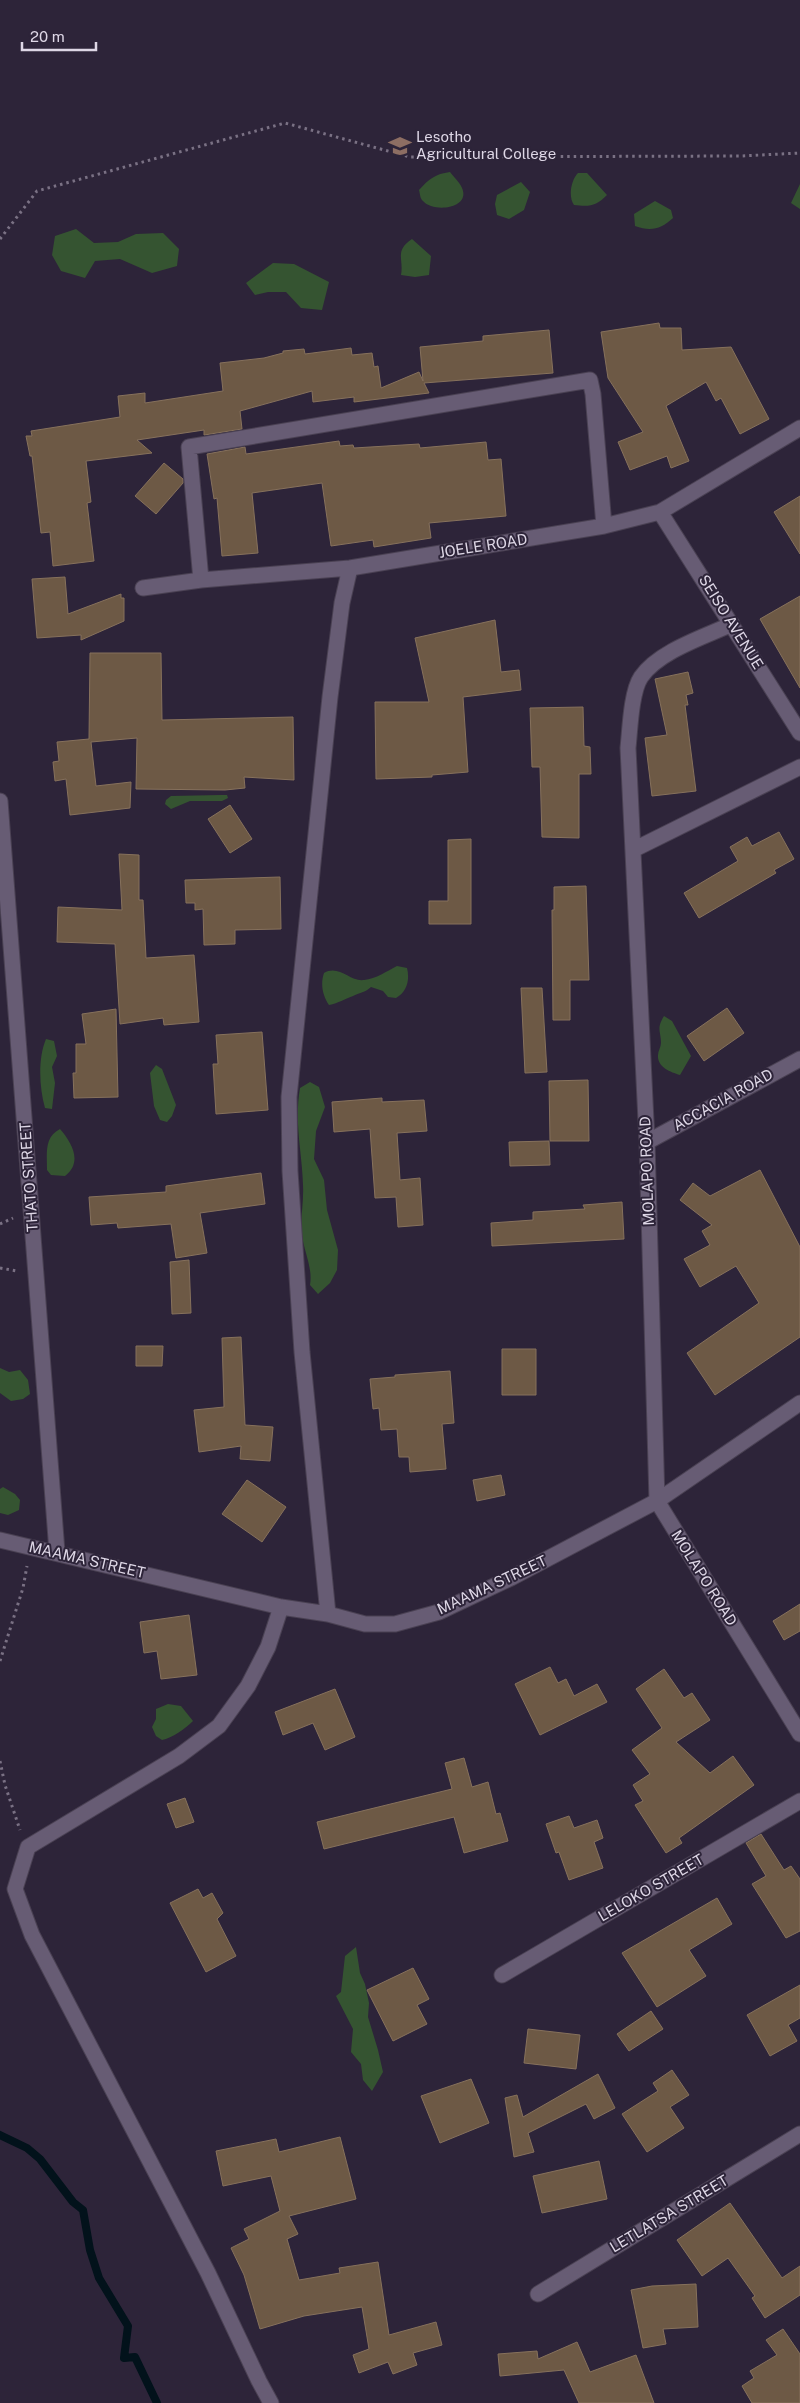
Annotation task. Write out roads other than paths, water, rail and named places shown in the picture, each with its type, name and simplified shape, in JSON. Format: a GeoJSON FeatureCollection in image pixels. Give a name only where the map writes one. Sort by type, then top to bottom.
{"type":"FeatureCollection","features":[{"type":"Feature","properties":{"kind":"street"},"geometry":{"type":"LineString","coordinates":[[201,580],[189,446],[590,380],[593,394],[604,526]]}},
{"type":"Feature","properties":{"kind":"street","name":"JOELE ROAD"},"geometry":{"type":"LineString","coordinates":[[143,588],[201,580],[350,568],[604,526],[660,512],[800,428]]}},
{"type":"Feature","properties":{"kind":"street","name":"SEISO AVENUE"},"geometry":{"type":"LineString","coordinates":[[660,512],[800,732]]}},
{"type":"Feature","properties":{"kind":"street"},"geometry":{"type":"LineString","coordinates":[[328,1614],[302,1343],[290,1171],[289,1097],[330,696],[342,603],[350,568]]}},
{"type":"Feature","properties":{"kind":"street","name":"MOLAPO ROAD"},"geometry":{"type":"LineString","coordinates":[[732,624],[661,656],[640,678],[632,706],[628,748],[647,1142],[657,1501],[800,1734]]}},
{"type":"Feature","properties":{"kind":"street"},"geometry":{"type":"LineString","coordinates":[[633,850],[800,767]]}},
{"type":"Feature","properties":{"kind":"street","name":"THATO STREET"},"geometry":{"type":"LineString","coordinates":[[0,801],[57,1552]]}},
{"type":"Feature","properties":{"kind":"street","name":"ACCACIA ROAD"},"geometry":{"type":"LineString","coordinates":[[647,1142],[800,1059]]}},
{"type":"Feature","properties":{"kind":"street","name":"MAAMA STREET"},"geometry":{"type":"LineString","coordinates":[[0,1540],[57,1552],[281,1607],[328,1614],[365,1624],[395,1624],[439,1612],[511,1578],[657,1501],[800,1403]]}},
{"type":"Feature","properties":{"kind":"street"},"geometry":{"type":"LineString","coordinates":[[271,2403],[208,2273],[32,1935],[15,1889],[28,1847],[180,1756],[219,1726],[248,1686],[268,1648],[281,1607]]}},
{"type":"Feature","properties":{"kind":"street","name":"LELOKO STREET"},"geometry":{"type":"LineString","coordinates":[[502,1975],[800,1801]]}},
{"type":"Feature","properties":{"kind":"street","name":"LETLATSA STREET"},"geometry":{"type":"LineString","coordinates":[[538,2294],[800,2134]]}},
{"type":"Feature","properties":{"kind":"waterway"},"geometry":{"type":"LineString","coordinates":[[0,2135],[27,2148],[40,2159],[73,2202],[83,2210],[90,2250],[99,2278],[128,2326],[124,2358],[135,2357],[157,2403]]}},
{"type":"Feature","properties":{"kind":"place","name":"Lesotho Agricultural College"},"geometry":{"type":"Point","coordinates":[400,146]}}]}
